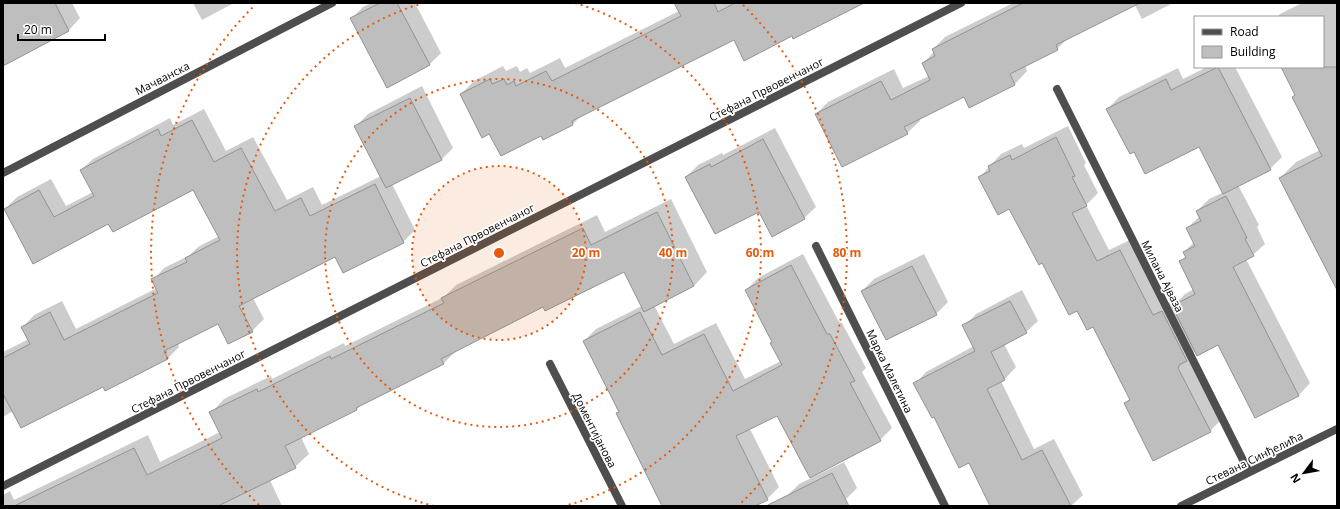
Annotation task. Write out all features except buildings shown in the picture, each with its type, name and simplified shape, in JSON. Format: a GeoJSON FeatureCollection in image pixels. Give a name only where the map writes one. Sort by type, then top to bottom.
{"type":"FeatureCollection","features":[{"type":"Feature","properties":{"kind":"street","name":"Мачванска"},"geometry":{"type":"LineString","coordinates":[[3,173],[332,3]]}},
{"type":"Feature","properties":{"kind":"street","name":"Стефана Првовенчаног"},"geometry":{"type":"LineString","coordinates":[[3,486],[961,3]]}},
{"type":"Feature","properties":{"kind":"street","name":"Милана Ајваза"},"geometry":{"type":"LineString","coordinates":[[1057,89],[1249,472]]}},
{"type":"Feature","properties":{"kind":"street","name":"Марка Малетина"},"geometry":{"type":"LineString","coordinates":[[816,246],[945,506]]}},
{"type":"Feature","properties":{"kind":"street","name":"Доментијанова"},"geometry":{"type":"LineString","coordinates":[[550,364],[622,506]]}},
{"type":"Feature","properties":{"kind":"street","name":"Стевана Синђелића"},"geometry":{"type":"LineString","coordinates":[[1180,506],[1337,429]]}}]}
